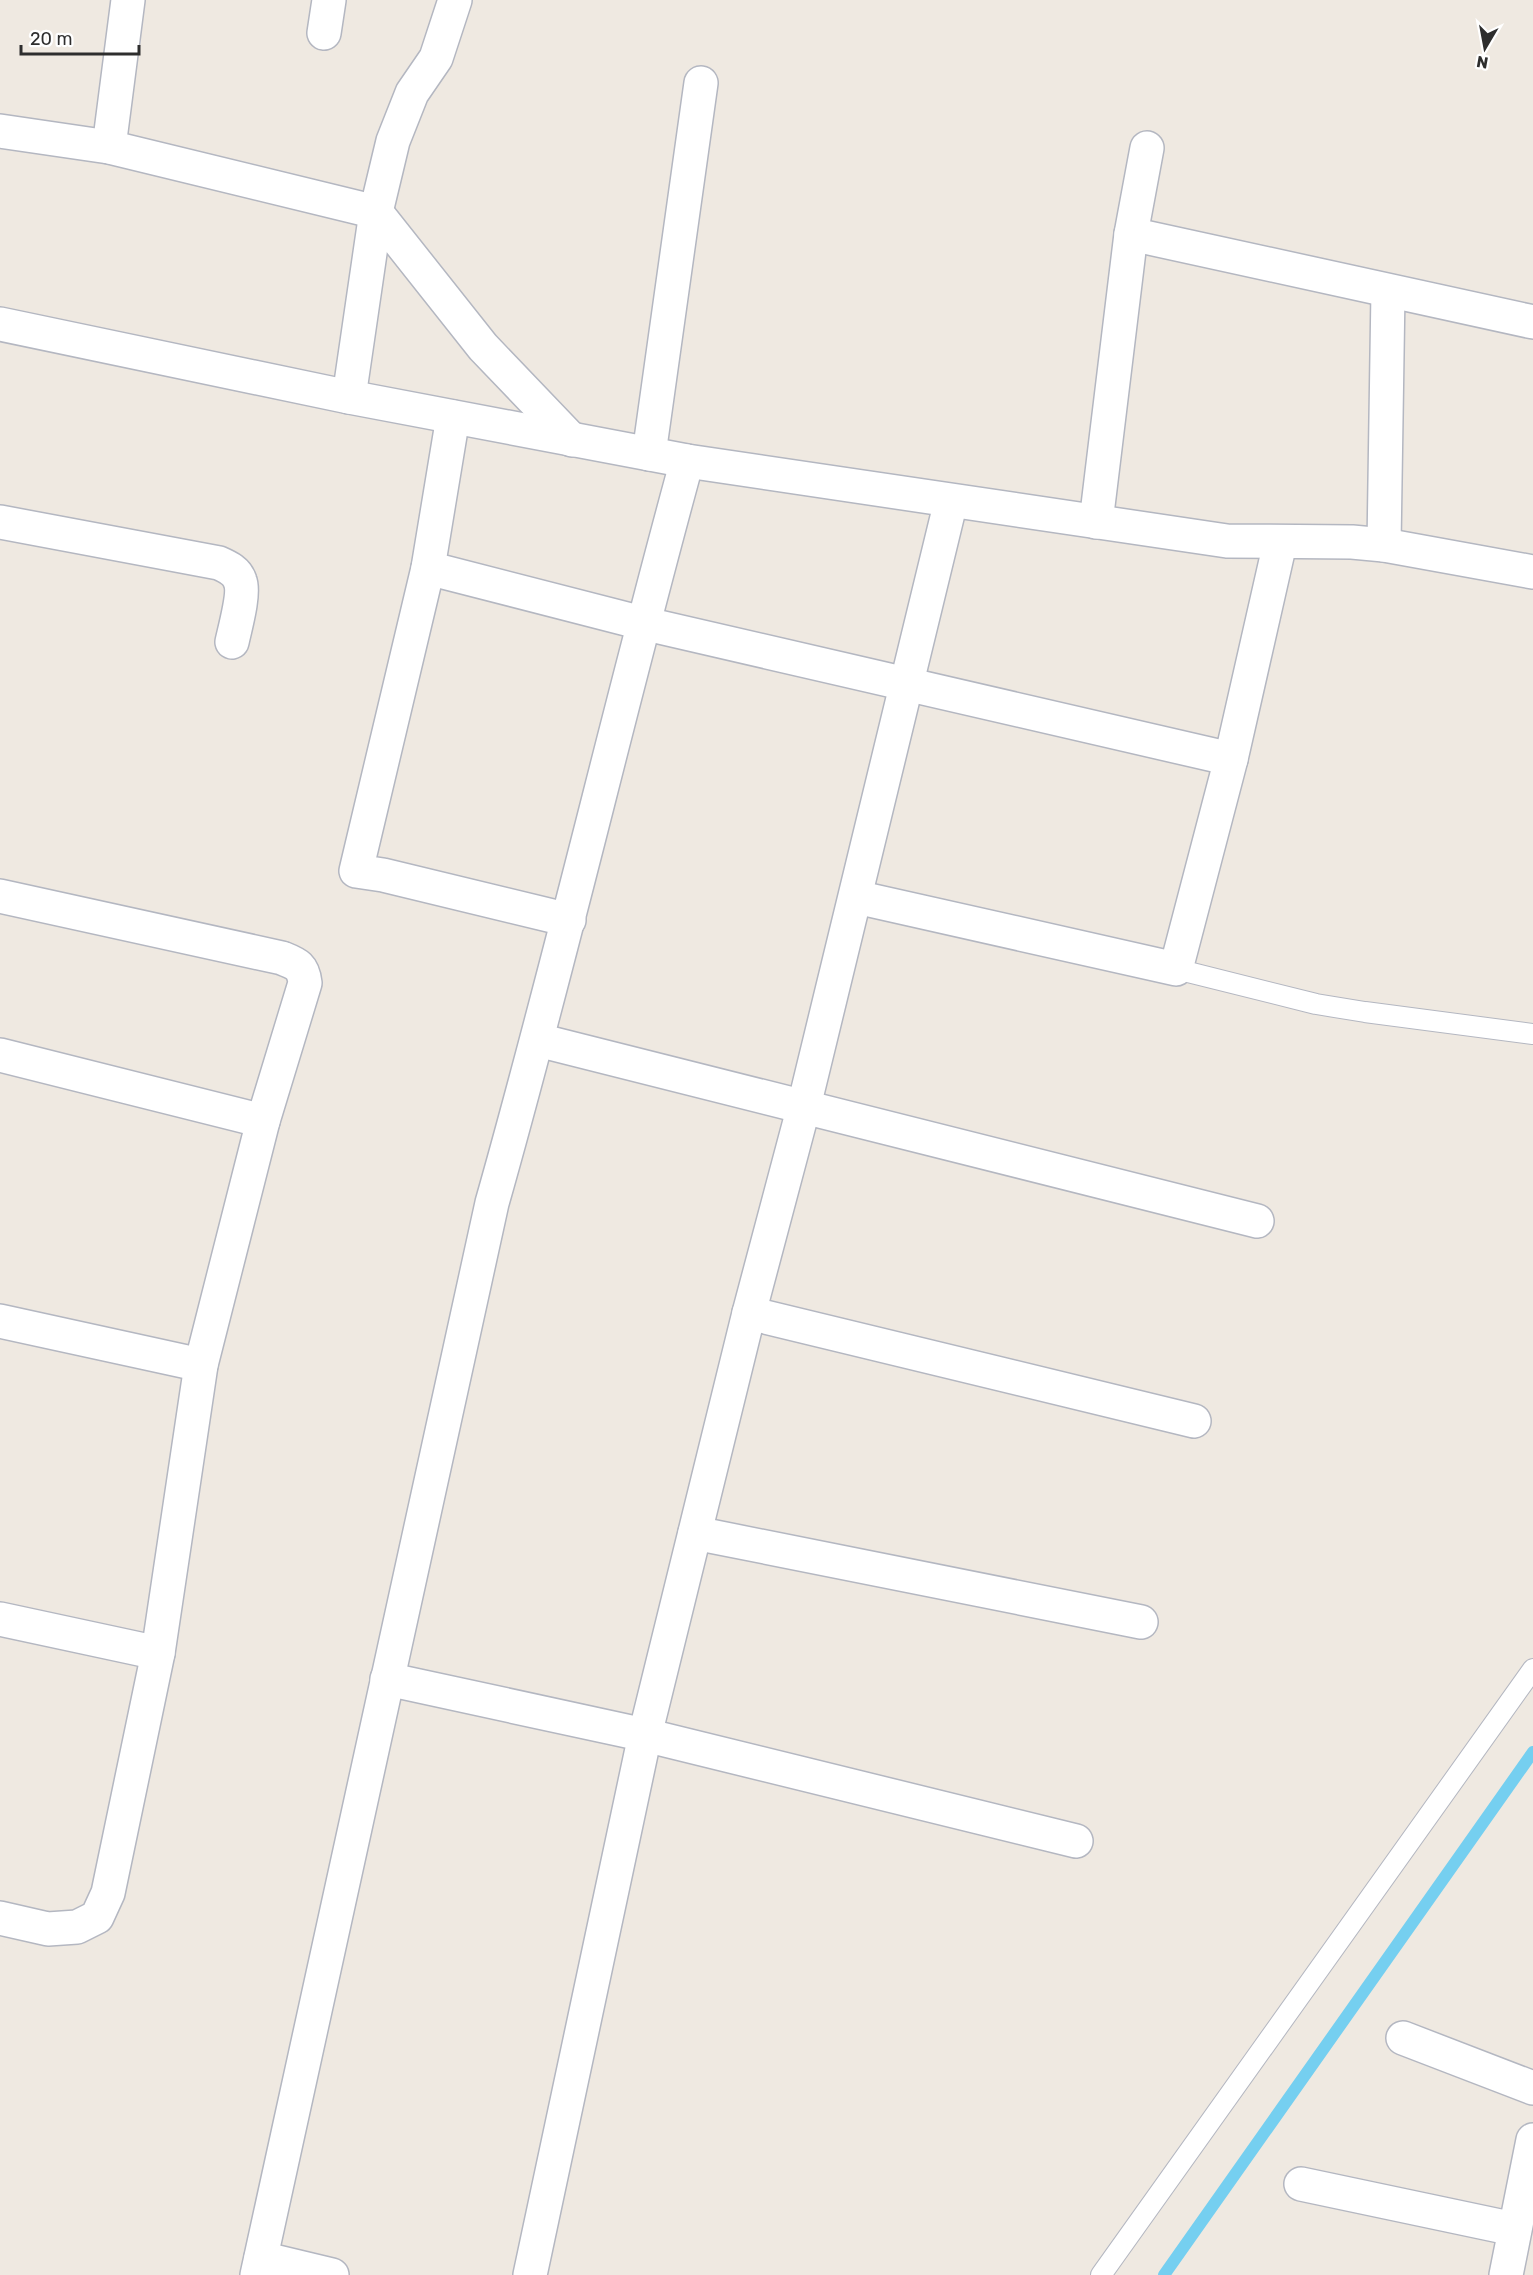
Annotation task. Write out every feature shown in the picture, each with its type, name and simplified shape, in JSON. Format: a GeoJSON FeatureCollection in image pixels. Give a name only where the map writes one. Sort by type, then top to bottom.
{"type":"FeatureCollection","features":[{"type":"Feature","properties":{"kind":"street"},"geometry":{"type":"LineString","coordinates":[[109,147],[128,0]]}},
{"type":"Feature","properties":{"kind":"street"},"geometry":{"type":"LineString","coordinates":[[324,33],[329,0]]}},
{"type":"Feature","properties":{"kind":"street"},"geometry":{"type":"LineString","coordinates":[[350,397],[376,212],[393,141],[412,93],[436,58],[455,0]]}},
{"type":"Feature","properties":{"kind":"street"},"geometry":{"type":"LineString","coordinates":[[648,454],[701,83]]}},
{"type":"Feature","properties":{"kind":"street"},"geometry":{"type":"LineString","coordinates":[[0,131],[109,147],[376,212],[483,346],[572,440]]}},
{"type":"Feature","properties":{"kind":"street"},"geometry":{"type":"LineString","coordinates":[[1095,522],[1131,234],[1146,148]]}},
{"type":"Feature","properties":{"kind":"street"},"geometry":{"type":"LineString","coordinates":[[1131,234],[1533,322]]}},
{"type":"Feature","properties":{"kind":"street"},"geometry":{"type":"LineString","coordinates":[[1384,546],[1388,291]]}},
{"type":"Feature","properties":{"kind":"street"},"geometry":{"type":"LineString","coordinates":[[0,324],[350,397],[687,461],[1227,541],[1352,543],[1384,546],[1533,572]]}},
{"type":"Feature","properties":{"kind":"street"},"geometry":{"type":"LineString","coordinates":[[453,417],[428,568],[356,871],[383,875],[569,920]]}},
{"type":"Feature","properties":{"kind":"street"},"geometry":{"type":"LineString","coordinates":[[332,2275],[259,2266],[492,1203],[538,1040],[642,623],[687,461]]}},
{"type":"Feature","properties":{"kind":"street"},"geometry":{"type":"LineString","coordinates":[[530,2275],[645,1735],[749,1313],[856,897],[951,501]]}},
{"type":"Feature","properties":{"kind":"street"},"geometry":{"type":"LineString","coordinates":[[0,522],[219,562],[233,570],[241,582],[240,602],[232,642]]}},
{"type":"Feature","properties":{"kind":"street"},"geometry":{"type":"LineString","coordinates":[[856,897],[1176,969],[1231,759],[1280,543]]}},
{"type":"Feature","properties":{"kind":"street"},"geometry":{"type":"LineString","coordinates":[[428,568],[642,623],[1231,759]]}},
{"type":"Feature","properties":{"kind":"street"},"geometry":{"type":"LineString","coordinates":[[0,896],[282,958],[296,964],[304,972],[305,983],[262,1121],[201,1365],[158,1653],[108,1893],[97,1917],[77,1927],[48,1929],[0,1918]]}},
{"type":"Feature","properties":{"kind":"street"},"geometry":{"type":"LineString","coordinates":[[538,1040],[1257,1221]]}},
{"type":"Feature","properties":{"kind":"street"},"geometry":{"type":"LineString","coordinates":[[0,1056],[262,1121]]}},
{"type":"Feature","properties":{"kind":"street"},"geometry":{"type":"LineString","coordinates":[[749,1313],[1194,1421]]}},
{"type":"Feature","properties":{"kind":"street"},"geometry":{"type":"LineString","coordinates":[[0,1321],[201,1365]]}},
{"type":"Feature","properties":{"kind":"street"},"geometry":{"type":"LineString","coordinates":[[695,1533],[1141,1622]]}},
{"type":"Feature","properties":{"kind":"street"},"geometry":{"type":"LineString","coordinates":[[0,1618],[158,1653]]}},
{"type":"Feature","properties":{"kind":"street"},"geometry":{"type":"LineString","coordinates":[[387,1679],[645,1735],[1076,1842]]}},
{"type":"Feature","properties":{"kind":"street"},"geometry":{"type":"LineString","coordinates":[[1403,2038],[1533,2088]]}},
{"type":"Feature","properties":{"kind":"street"},"geometry":{"type":"LineString","coordinates":[[1506,2275],[1522,2219],[1533,2140]]}},
{"type":"Feature","properties":{"kind":"street"},"geometry":{"type":"LineString","coordinates":[[1301,2184],[1522,2219]]}},
{"type":"Feature","properties":{"kind":"lane"},"geometry":{"type":"LineString","coordinates":[[1176,969],[1316,1004],[1533,1034]]}},
{"type":"Feature","properties":{"kind":"lane"},"geometry":{"type":"LineString","coordinates":[[1101,2275],[1533,1669]]}},
{"type":"Feature","properties":{"kind":"waterway"},"geometry":{"type":"LineString","coordinates":[[1164,2275],[1533,1752]]}}]}
